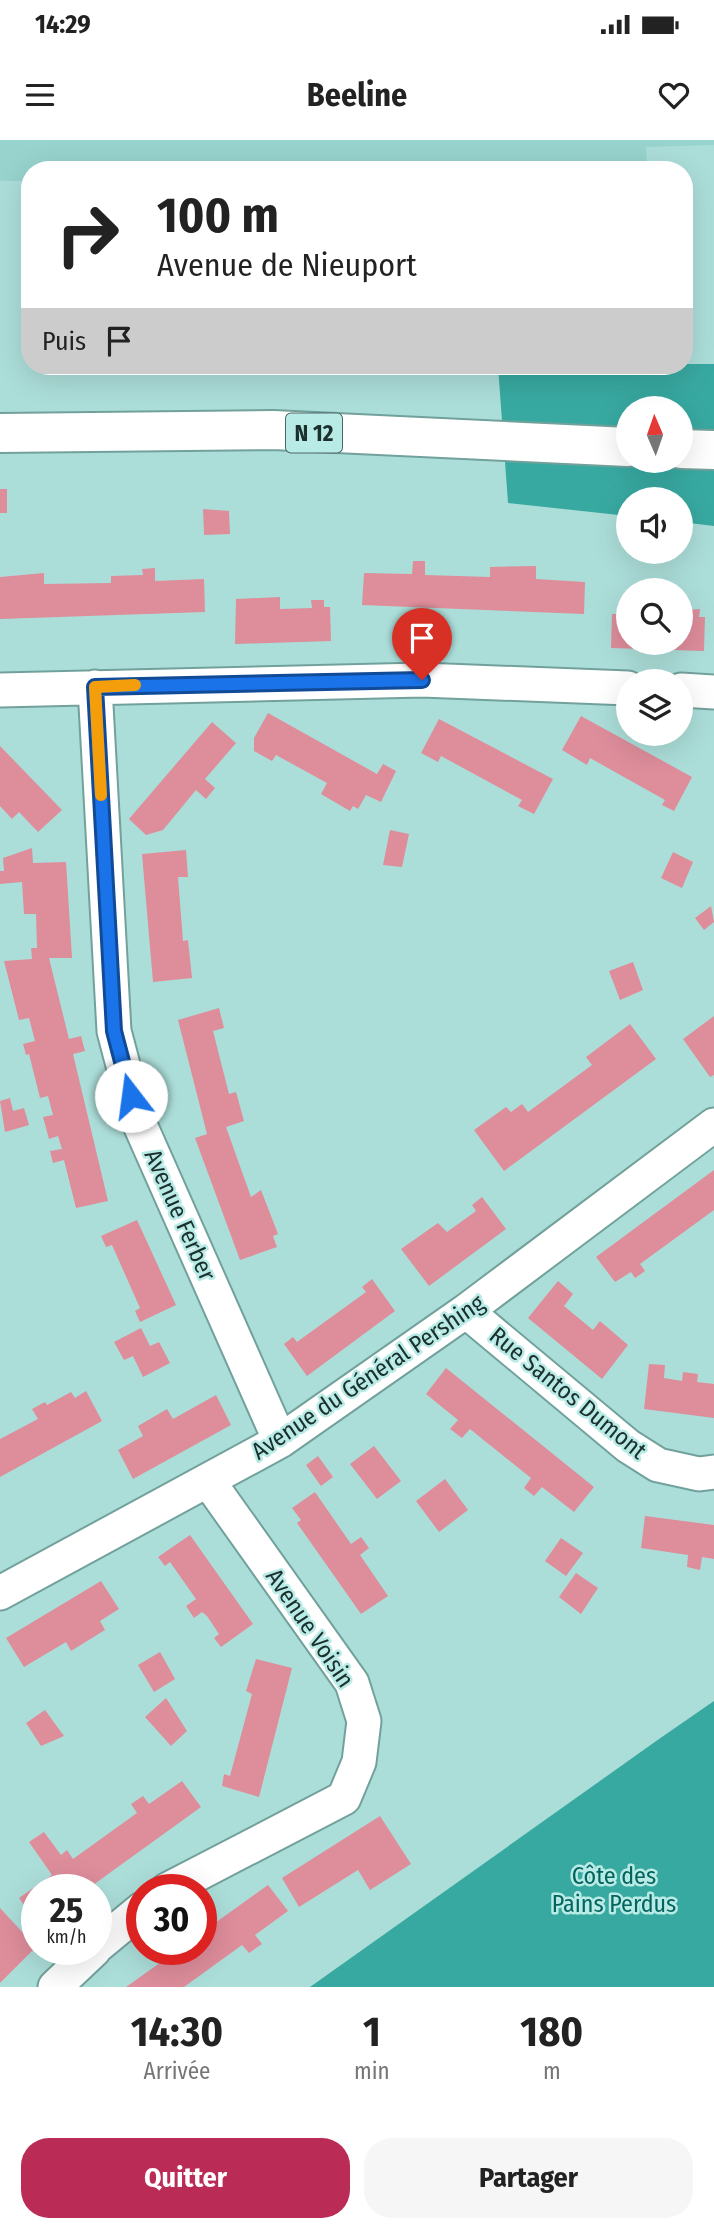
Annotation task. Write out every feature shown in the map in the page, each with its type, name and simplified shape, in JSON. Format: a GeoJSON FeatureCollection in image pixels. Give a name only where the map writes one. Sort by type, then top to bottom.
{"type":"FeatureCollection","features":[{"type":"Feature","properties":{"kind":"main road","name":"N 12"},"geometry":{"type":"LineString","coordinates":[[0,433],[273,430],[616,446]]}},
{"type":"Feature","properties":{"kind":"main road"},"geometry":{"type":"LineString","coordinates":[[693,449],[714,450]]}},
{"type":"Feature","properties":{"kind":"street"},"geometry":{"type":"LineString","coordinates":[[0,690],[422,680],[616,688]]}},
{"type":"Feature","properties":{"kind":"street","name":"Avenue Ferber"},"geometry":{"type":"LineString","coordinates":[[95,687],[114,1031],[137,1118],[280,1441]]}},
{"type":"Feature","properties":{"kind":"street"},"geometry":{"type":"LineString","coordinates":[[693,691],[714,692]]}},
{"type":"Feature","properties":{"kind":"street","name":"Avenue du Général Pershing"},"geometry":{"type":"LineString","coordinates":[[0,1593],[209,1482],[280,1441],[466,1311],[714,1125]]}},
{"type":"Feature","properties":{"kind":"street","name":"Rue Santos Dumont"},"geometry":{"type":"LineString","coordinates":[[466,1311],[628,1446],[659,1465],[699,1474],[714,1472]]}},
{"type":"Feature","properties":{"kind":"street","name":"Avenue Voisin"},"geometry":{"type":"LineString","coordinates":[[198,1874],[344,1798],[359,1762],[364,1721],[352,1683],[209,1482]]}},
{"type":"Feature","properties":{"kind":"street"},"geometry":{"type":"LineString","coordinates":[[112,1934],[126,1922]]}},
{"type":"Feature","properties":{"kind":"street"},"geometry":{"type":"LineString","coordinates":[[55,1987],[78,1965]]}},
{"type":"Feature","properties":{"kind":"shaded area"},"geometry":{"type":"Polygon","coordinates":[[[0,140],[714,140],[714,145],[646,147],[647,161],[21,161],[21,181],[0,181],[0,140]]]}},
{"type":"Feature","properties":{"kind":"green space"},"geometry":{"type":"Polygon","coordinates":[[[693,364],[714,364],[714,526],[693,523],[693,487],[616,487],[616,515],[508,503],[499,375],[693,375],[693,364]]]}},
{"type":"Feature","properties":{"kind":"green space","name":"Côte des Pains Perdus"},"geometry":{"type":"Polygon","coordinates":[[[714,1701],[714,1987],[310,1987],[659,1739],[714,1701]]]}},
{"type":"Feature","properties":{"kind":"building"},"geometry":{"type":"Polygon","coordinates":[[[0,489],[7,489],[7,513],[0,513],[0,489]]]}},
{"type":"Feature","properties":{"kind":"building"},"geometry":{"type":"Polygon","coordinates":[[[203,509],[229,511],[230,534],[204,535],[203,509]]]}},
{"type":"Feature","properties":{"kind":"building"},"geometry":{"type":"Polygon","coordinates":[[[413,561],[425,561],[425,575],[490,577],[490,567],[536,566],[536,579],[585,582],[584,614],[362,605],[364,573],[412,574],[413,561]]]}},
{"type":"Feature","properties":{"kind":"building"},"geometry":{"type":"Polygon","coordinates":[[[155,568],[155,581],[204,579],[205,612],[0,619],[0,577],[44,573],[44,584],[111,583],[111,576],[143,575],[142,569],[155,568]]]}},
{"type":"Feature","properties":{"kind":"building"},"geometry":{"type":"Polygon","coordinates":[[[280,597],[280,609],[312,608],[311,600],[324,600],[324,607],[330,607],[331,641],[235,644],[236,599],[280,597]]]}},
{"type":"Feature","properties":{"kind":"building"},"geometry":{"type":"Polygon","coordinates":[[[700,609],[699,617],[705,617],[704,651],[693,651],[693,610],[700,609]]]}},
{"type":"Feature","properties":{"kind":"building"},"geometry":{"type":"Polygon","coordinates":[[[612,614],[616,614],[616,648],[611,648],[612,614]]]}},
{"type":"Feature","properties":{"kind":"building"},"geometry":{"type":"Polygon","coordinates":[[[268,713],[377,774],[383,764],[396,771],[381,802],[366,795],[358,809],[353,806],[350,811],[321,794],[327,783],[276,755],[272,761],[254,751],[254,738],[268,713]]]}},
{"type":"Feature","properties":{"kind":"building"},"geometry":{"type":"Polygon","coordinates":[[[581,716],[616,735],[616,746],[636,746],[692,777],[674,811],[662,805],[665,800],[590,758],[587,765],[562,750],[581,716]]]}},
{"type":"Feature","properties":{"kind":"building"},"geometry":{"type":"Polygon","coordinates":[[[439,719],[553,779],[534,814],[518,806],[522,800],[441,756],[438,762],[421,753],[439,719]]]}},
{"type":"Feature","properties":{"kind":"building"},"geometry":{"type":"Polygon","coordinates":[[[212,722],[236,743],[205,779],[215,788],[206,799],[196,790],[163,830],[146,835],[129,819],[212,722]]]}},
{"type":"Feature","properties":{"kind":"building"},"geometry":{"type":"Polygon","coordinates":[[[0,746],[62,810],[38,832],[19,812],[12,819],[0,806],[0,746]]]}},
{"type":"Feature","properties":{"kind":"building"},"geometry":{"type":"Polygon","coordinates":[[[390,830],[409,834],[402,867],[383,865],[390,830]]]}},
{"type":"Feature","properties":{"kind":"building"},"geometry":{"type":"Polygon","coordinates":[[[32,848],[33,863],[66,862],[72,958],[49,958],[69,1039],[81,1036],[85,1051],[73,1054],[108,1201],[76,1208],[64,1160],[53,1163],[50,1151],[62,1149],[58,1136],[49,1139],[43,1117],[53,1115],[48,1096],[40,1098],[29,1054],[26,1055],[23,1044],[35,1041],[29,1018],[19,1020],[4,961],[32,959],[31,948],[37,948],[36,914],[24,914],[22,882],[0,884],[0,871],[4,871],[3,858],[32,848]]]}},
{"type":"Feature","properties":{"kind":"building"},"geometry":{"type":"Polygon","coordinates":[[[186,850],[188,877],[178,877],[183,941],[188,940],[192,978],[153,982],[142,854],[186,850]]]}},
{"type":"Feature","properties":{"kind":"building"},"geometry":{"type":"Polygon","coordinates":[[[673,852],[693,862],[682,888],[661,878],[673,852]]]}},
{"type":"Feature","properties":{"kind":"building"},"geometry":{"type":"Polygon","coordinates":[[[711,906],[714,922],[704,930],[695,918],[711,906]]]}},
{"type":"Feature","properties":{"kind":"building"},"geometry":{"type":"Polygon","coordinates":[[[633,962],[643,990],[620,1000],[609,971],[633,962]]]}},
{"type":"Feature","properties":{"kind":"building"},"geometry":{"type":"Polygon","coordinates":[[[219,1008],[224,1028],[213,1031],[229,1094],[236,1092],[244,1121],[226,1127],[251,1197],[261,1190],[278,1234],[273,1236],[277,1247],[240,1260],[195,1138],[207,1134],[178,1020],[219,1008]]]}},
{"type":"Feature","properties":{"kind":"building"},"geometry":{"type":"Polygon","coordinates":[[[714,1016],[714,1075],[710,1077],[683,1039],[714,1016]]]}},
{"type":"Feature","properties":{"kind":"building"},"geometry":{"type":"Polygon","coordinates":[[[630,1024],[656,1059],[504,1171],[474,1130],[506,1107],[511,1112],[522,1104],[528,1112],[592,1065],[586,1057],[630,1024]]]}},
{"type":"Feature","properties":{"kind":"building"},"geometry":{"type":"Polygon","coordinates":[[[10,1098],[13,1111],[24,1108],[29,1125],[5,1132],[0,1101],[10,1098]]]}},
{"type":"Feature","properties":{"kind":"building"},"geometry":{"type":"Polygon","coordinates":[[[714,1170],[714,1210],[640,1264],[645,1271],[635,1278],[631,1272],[615,1282],[596,1257],[714,1170]]]}},
{"type":"Feature","properties":{"kind":"building"},"geometry":{"type":"Polygon","coordinates":[[[482,1197],[506,1229],[429,1286],[401,1249],[438,1223],[447,1232],[476,1211],[472,1205],[482,1197]]]}},
{"type":"Feature","properties":{"kind":"building"},"geometry":{"type":"Polygon","coordinates":[[[137,1220],[176,1305],[140,1322],[135,1311],[140,1308],[112,1245],[106,1247],[101,1236],[137,1220]]]}},
{"type":"Feature","properties":{"kind":"building"},"geometry":{"type":"Polygon","coordinates":[[[372,1279],[395,1311],[307,1376],[284,1344],[293,1337],[297,1342],[366,1292],[362,1287],[372,1279]]]}},
{"type":"Feature","properties":{"kind":"building"},"geometry":{"type":"Polygon","coordinates":[[[558,1281],[573,1294],[564,1306],[593,1330],[600,1321],[628,1345],[602,1379],[528,1318],[558,1281]]]}},
{"type":"Feature","properties":{"kind":"building"},"geometry":{"type":"Polygon","coordinates":[[[141,1328],[150,1346],[159,1342],[170,1363],[143,1377],[133,1356],[124,1360],[114,1342],[141,1328]]]}},
{"type":"Feature","properties":{"kind":"building"},"geometry":{"type":"Polygon","coordinates":[[[649,1364],[665,1365],[664,1378],[682,1381],[683,1372],[698,1374],[697,1382],[714,1384],[714,1418],[644,1409],[649,1364]]]}},
{"type":"Feature","properties":{"kind":"building"},"geometry":{"type":"Polygon","coordinates":[[[446,1368],[594,1487],[574,1512],[542,1487],[534,1496],[524,1488],[531,1478],[470,1429],[462,1438],[450,1429],[458,1420],[426,1394],[446,1368]]]}},
{"type":"Feature","properties":{"kind":"building"},"geometry":{"type":"Polygon","coordinates":[[[86,1391],[102,1421],[0,1477],[0,1439],[38,1419],[32,1409],[45,1402],[47,1405],[71,1392],[75,1398],[86,1391]]]}},
{"type":"Feature","properties":{"kind":"building"},"geometry":{"type":"Polygon","coordinates":[[[216,1395],[231,1425],[133,1479],[118,1450],[143,1436],[138,1426],[167,1409],[173,1419],[216,1395]]]}},
{"type":"Feature","properties":{"kind":"building"},"geometry":{"type":"Polygon","coordinates":[[[374,1446],[401,1481],[377,1499],[350,1464],[374,1446]]]}},
{"type":"Feature","properties":{"kind":"building"},"geometry":{"type":"Polygon","coordinates":[[[318,1456],[333,1477],[321,1486],[306,1465],[318,1456]]]}},
{"type":"Feature","properties":{"kind":"building"},"geometry":{"type":"Polygon","coordinates":[[[445,1479],[468,1510],[439,1532],[416,1501],[445,1479]]]}},
{"type":"Feature","properties":{"kind":"building"},"geometry":{"type":"Polygon","coordinates":[[[315,1492],[351,1544],[361,1537],[369,1548],[360,1555],[388,1596],[361,1614],[297,1523],[301,1520],[292,1508],[315,1492]]]}},
{"type":"Feature","properties":{"kind":"building"},"geometry":{"type":"Polygon","coordinates":[[[645,1516],[714,1525],[714,1559],[702,1557],[700,1570],[687,1567],[688,1555],[641,1548],[645,1516]]]}},
{"type":"Feature","properties":{"kind":"building"},"geometry":{"type":"Polygon","coordinates":[[[190,1535],[253,1624],[221,1647],[214,1638],[219,1634],[207,1616],[202,1612],[194,1618],[186,1606],[196,1599],[170,1562],[165,1566],[158,1557],[190,1535]]]}},
{"type":"Feature","properties":{"kind":"building"},"geometry":{"type":"Polygon","coordinates":[[[561,1538],[583,1553],[566,1576],[545,1561],[561,1538]]]}},
{"type":"Feature","properties":{"kind":"building"},"geometry":{"type":"Polygon","coordinates":[[[576,1573],[598,1588],[581,1614],[559,1597],[576,1573]]]}},
{"type":"Feature","properties":{"kind":"building"},"geometry":{"type":"Polygon","coordinates":[[[101,1581],[119,1609],[100,1621],[105,1630],[71,1651],[66,1642],[24,1667],[6,1638],[101,1581]]]}},
{"type":"Feature","properties":{"kind":"building"},"geometry":{"type":"Polygon","coordinates":[[[160,1652],[175,1679],[154,1692],[138,1665],[160,1652]]]}},
{"type":"Feature","properties":{"kind":"building"},"geometry":{"type":"Polygon","coordinates":[[[256,1659],[292,1668],[259,1797],[222,1786],[224,1774],[230,1776],[252,1694],[246,1691],[256,1659]]]}},
{"type":"Feature","properties":{"kind":"building"},"geometry":{"type":"Polygon","coordinates":[[[166,1698],[187,1731],[171,1746],[145,1717],[166,1698]]]}},
{"type":"Feature","properties":{"kind":"building"},"geometry":{"type":"Polygon","coordinates":[[[45,1710],[64,1736],[41,1746],[26,1723],[45,1710]]]}},
{"type":"Feature","properties":{"kind":"building"},"geometry":{"type":"Polygon","coordinates":[[[182,1781],[201,1807],[108,1874],[51,1874],[29,1842],[44,1832],[61,1855],[67,1850],[73,1859],[137,1813],[131,1804],[143,1796],[149,1804],[182,1781]]]}},
{"type":"Feature","properties":{"kind":"building"},"geometry":{"type":"Polygon","coordinates":[[[380,1816],[411,1864],[370,1890],[358,1870],[299,1907],[282,1878],[380,1816]]]}},
{"type":"Feature","properties":{"kind":"building"},"geometry":{"type":"Polygon","coordinates":[[[268,1885],[288,1911],[255,1935],[262,1944],[249,1953],[242,1945],[217,1963],[217,1922],[268,1885]]]}},
{"type":"Feature","properties":{"kind":"building"},"geometry":{"type":"Polygon","coordinates":[[[0,1908],[21,1931],[21,1962],[0,1983],[0,1908]]]}},
{"type":"Feature","properties":{"kind":"building"},"geometry":{"type":"Polygon","coordinates":[[[157,1965],[214,1965],[184,1987],[126,1987],[157,1965]]]}},
{"type":"Feature","properties":{"kind":"slow traffic"},"geometry":{"type":"LineString","coordinates":[[101,795],[95,687],[135,685]]}},
{"type":"Feature","properties":{"kind":"route"},"geometry":{"type":"LineString","coordinates":[[131,1096],[114,1031],[95,687],[422,680]]}}]}
